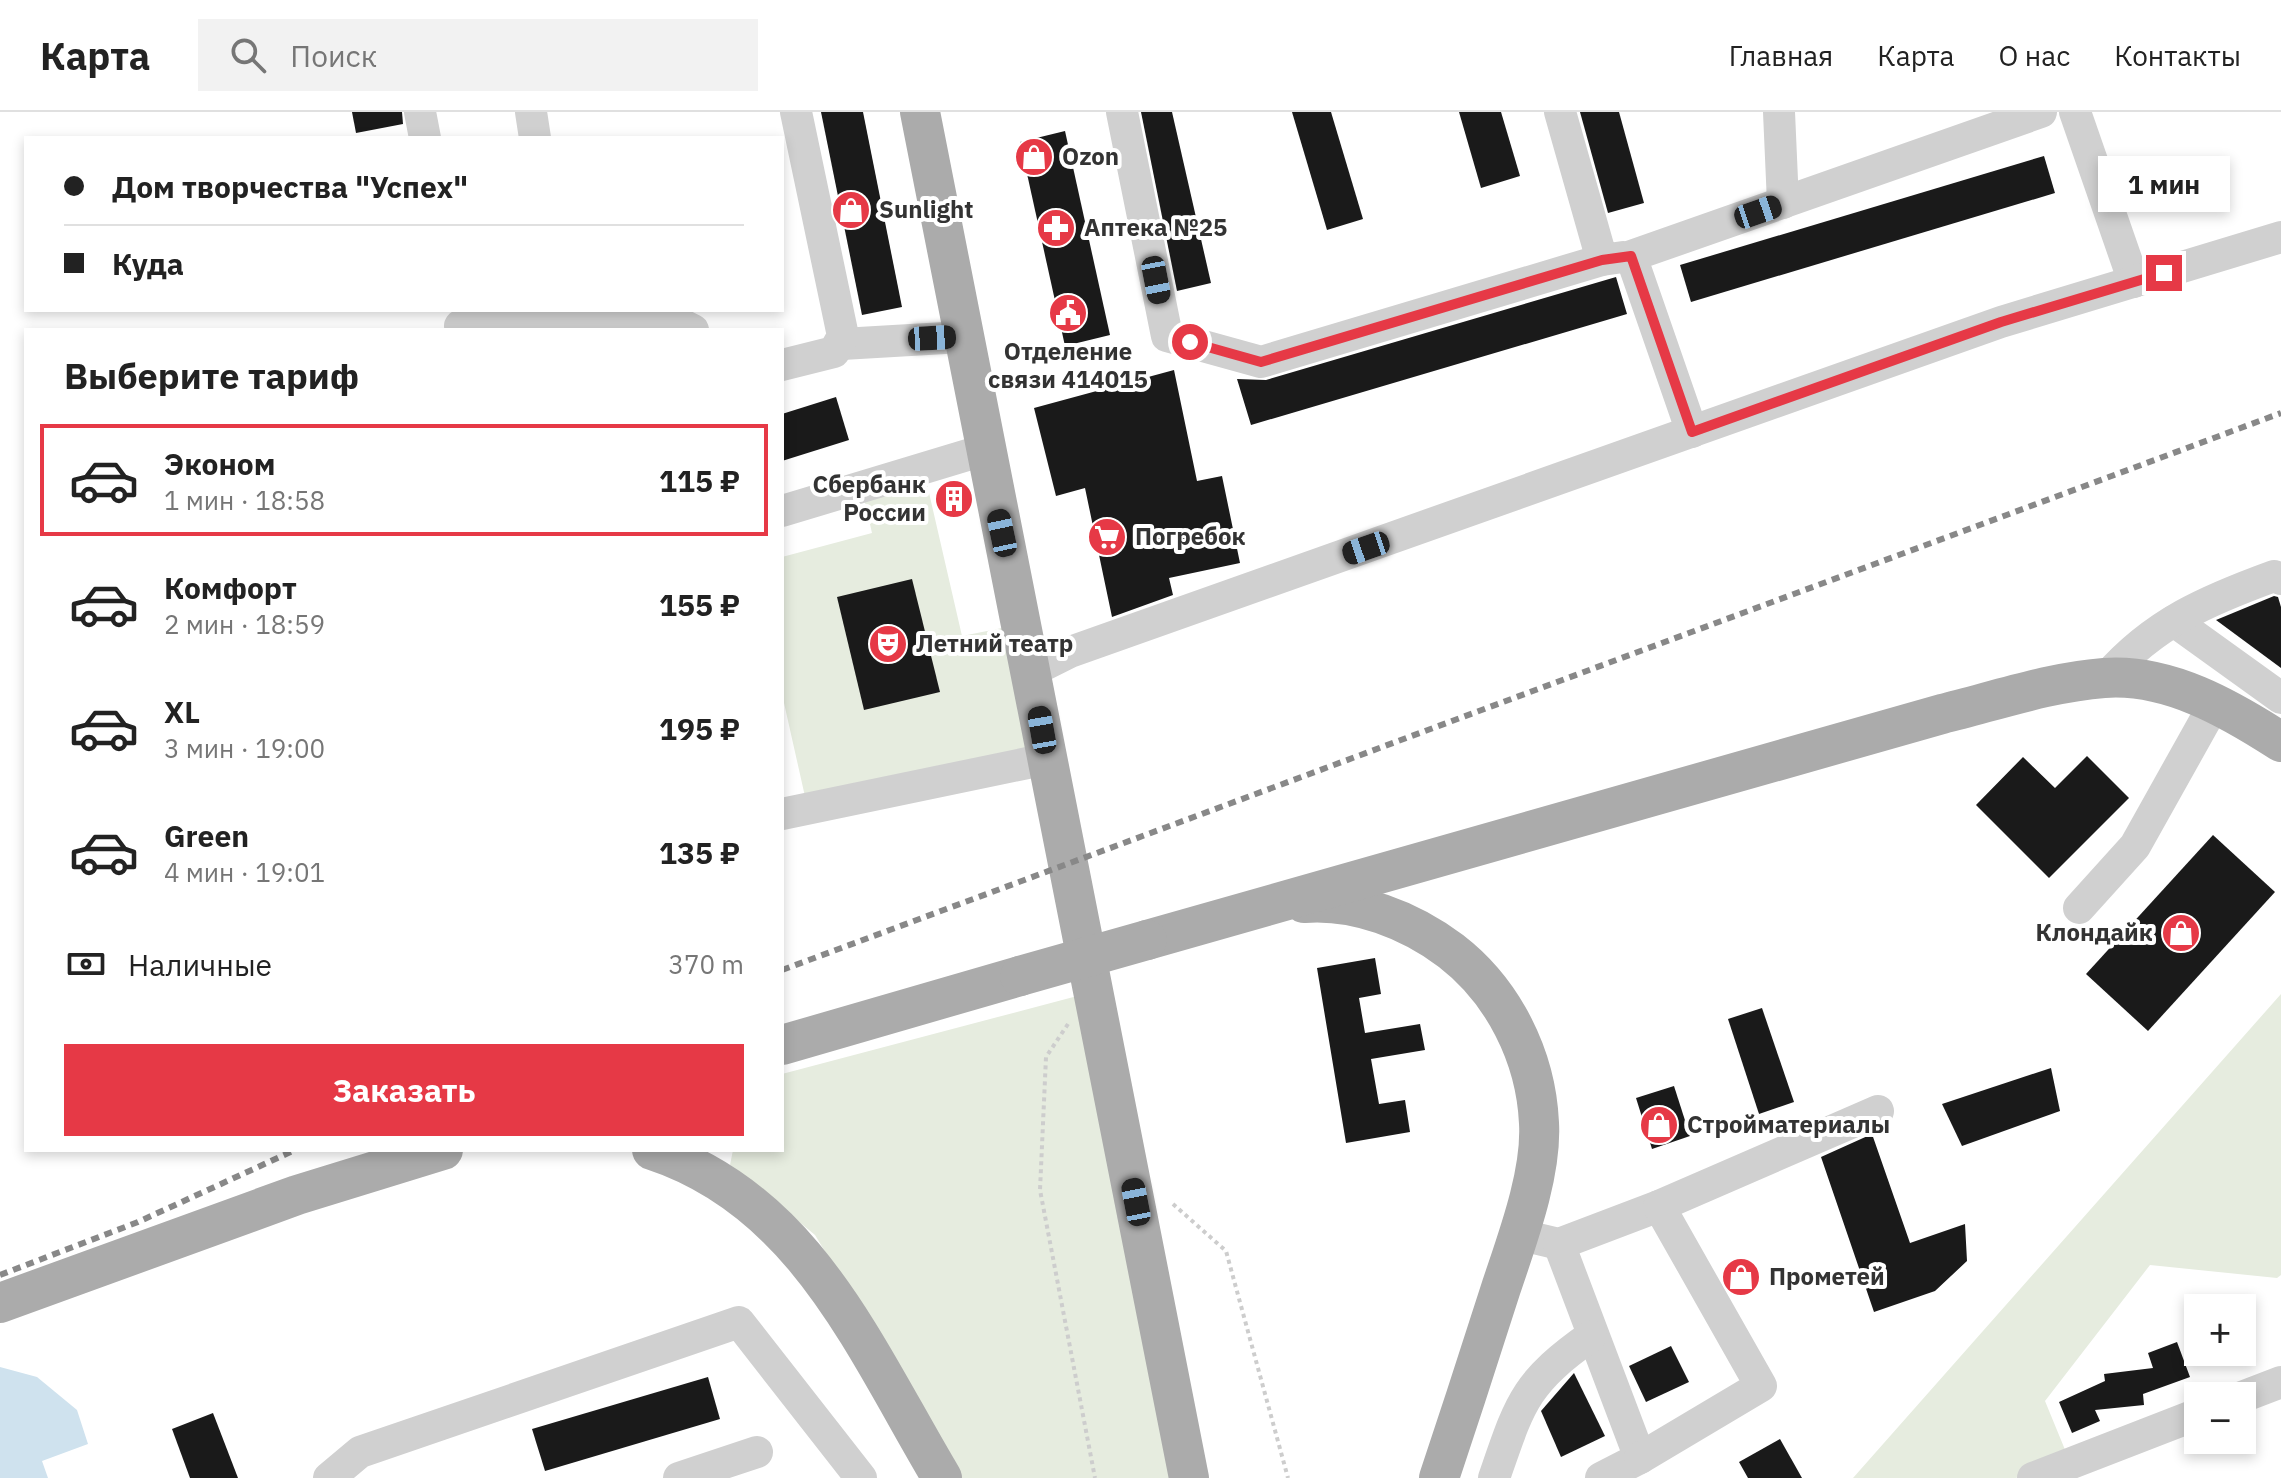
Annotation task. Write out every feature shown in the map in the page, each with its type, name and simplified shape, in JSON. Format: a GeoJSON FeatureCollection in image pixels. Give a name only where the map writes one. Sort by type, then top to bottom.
{"type":"FeatureCollection","features":[{"type":"Feature","properties":{"kind":"main road"},"geometry":{"type":"LineString","coordinates":[[920,112],[984,450],[1032,671],[1189,1478]]}},
{"type":"Feature","properties":{"kind":"main road"},"geometry":{"type":"LineString","coordinates":[[784,1044],[1942,714],[2107,677],[2149,682],[2215,703],[2281,742]]}},
{"type":"Feature","properties":{"kind":"main road"},"geometry":{"type":"LineString","coordinates":[[1260,907],[1345,904],[1378,913],[1442,945],[1472,967],[1501,1003],[1524,1054],[1539,1124],[1520,1235],[1439,1478]]}},
{"type":"Feature","properties":{"kind":"main road"},"geometry":{"type":"LineString","coordinates":[[0,1303],[297,1195],[440,1152]]}},
{"type":"Feature","properties":{"kind":"main road"},"geometry":{"type":"LineString","coordinates":[[657,1152],[714,1176],[756,1204],[793,1240],[830,1291],[942,1478]]}},
{"type":"Feature","properties":{"kind":"street"},"geometry":{"type":"LineString","coordinates":[[420,112],[425,136]]}},
{"type":"Feature","properties":{"kind":"street"},"geometry":{"type":"LineString","coordinates":[[531,112],[535,136]]}},
{"type":"Feature","properties":{"kind":"street"},"geometry":{"type":"LineString","coordinates":[[796,112],[842,344]]}},
{"type":"Feature","properties":{"kind":"street"},"geometry":{"type":"LineString","coordinates":[[1122,112],[1167,336],[1261,362],[1616,258],[2041,112]]}},
{"type":"Feature","properties":{"kind":"street"},"geometry":{"type":"LineString","coordinates":[[1560,112],[1616,258],[1692,432]]}},
{"type":"Feature","properties":{"kind":"street"},"geometry":{"type":"LineString","coordinates":[[1780,112],[1783,203]]}},
{"type":"Feature","properties":{"kind":"street"},"geometry":{"type":"LineString","coordinates":[[2075,112],[2134,282]]}},
{"type":"Feature","properties":{"kind":"street"},"geometry":{"type":"LineString","coordinates":[[1032,671],[1070,652],[2001,322],[2281,237]]}},
{"type":"Feature","properties":{"kind":"street"},"geometry":{"type":"LineString","coordinates":[[460,322],[567,318],[679,323],[689,328]]}},
{"type":"Feature","properties":{"kind":"street"},"geometry":{"type":"LineString","coordinates":[[784,364],[834,352],[842,344],[962,337]]}},
{"type":"Feature","properties":{"kind":"street"},"geometry":{"type":"LineString","coordinates":[[784,510],[984,450]]}},
{"type":"Feature","properties":{"kind":"street"},"geometry":{"type":"LineString","coordinates":[[2107,677],[2130,651],[2201,603],[2274,576],[2281,579]]}},
{"type":"Feature","properties":{"kind":"street"},"geometry":{"type":"LineString","coordinates":[[2174,621],[2281,698]]}},
{"type":"Feature","properties":{"kind":"street"},"geometry":{"type":"LineString","coordinates":[[2079,908],[2135,846],[2215,703]]}},
{"type":"Feature","properties":{"kind":"street"},"geometry":{"type":"LineString","coordinates":[[784,814],[1047,759]]}},
{"type":"Feature","properties":{"kind":"street"},"geometry":{"type":"LineString","coordinates":[[1520,1235],[1559,1244],[1659,1206],[1878,1111]]}},
{"type":"Feature","properties":{"kind":"street"},"geometry":{"type":"LineString","coordinates":[[1601,1478],[1761,1386],[1659,1206]]}},
{"type":"Feature","properties":{"kind":"street"},"geometry":{"type":"LineString","coordinates":[[1559,1244],[1591,1336],[1640,1458]]}},
{"type":"Feature","properties":{"kind":"street"},"geometry":{"type":"LineString","coordinates":[[329,1478],[360,1452],[739,1322],[858,1477]]}},
{"type":"Feature","properties":{"kind":"street"},"geometry":{"type":"LineString","coordinates":[[1494,1478],[1519,1406],[1544,1371],[1591,1336]]}},
{"type":"Feature","properties":{"kind":"street"},"geometry":{"type":"LineString","coordinates":[[2256,1392],[2281,1382]]}},
{"type":"Feature","properties":{"kind":"street"},"geometry":{"type":"LineString","coordinates":[[2033,1478],[2184,1419]]}},
{"type":"Feature","properties":{"kind":"street"},"geometry":{"type":"LineString","coordinates":[[679,1478],[757,1452]]}},
{"type":"Feature","properties":{"kind":"path"},"geometry":{"type":"LineString","coordinates":[[1074,1015],[1046,1057],[1040,1190],[1095,1478]]}},
{"type":"Feature","properties":{"kind":"path"},"geometry":{"type":"LineString","coordinates":[[1173,1204],[1226,1251],[1288,1478]]}},
{"type":"Feature","properties":{"kind":"shaded area"},"geometry":{"type":"Polygon","coordinates":[[[927,484],[962,636],[1007,627],[1031,748],[806,801],[784,703],[784,556],[872,533],[864,498],[927,484]]]}},
{"type":"Feature","properties":{"kind":"shaded area"},"geometry":{"type":"Polygon","coordinates":[[[2281,994],[2281,1275],[2277,1278],[2150,1265],[2045,1401],[2068,1457],[2016,1478],[1853,1478],[2281,994]]]}},
{"type":"Feature","properties":{"kind":"shaded area"},"geometry":{"type":"Polygon","coordinates":[[[1081,995],[1171,1478],[962,1478],[815,1235],[730,1165],[733,1152],[784,1152],[784,1073],[1081,995]]]}},
{"type":"Feature","properties":{"kind":"water"},"geometry":{"type":"Polygon","coordinates":[[[0,1367],[37,1377],[77,1410],[88,1444],[42,1461],[48,1478],[0,1478],[0,1367]]]}},
{"type":"Feature","properties":{"kind":"building"},"geometry":{"type":"Polygon","coordinates":[[[352,112],[402,112],[403,124],[356,133],[352,112]]]}},
{"type":"Feature","properties":{"kind":"building"},"geometry":{"type":"Polygon","coordinates":[[[821,112],[863,112],[902,307],[862,315],[821,112]]]}},
{"type":"Feature","properties":{"kind":"building"},"geometry":{"type":"Polygon","coordinates":[[[1141,112],[1172,112],[1211,283],[1177,291],[1141,112]]]}},
{"type":"Feature","properties":{"kind":"building"},"geometry":{"type":"Polygon","coordinates":[[[1292,112],[1331,112],[1363,219],[1327,230],[1292,112]]]}},
{"type":"Feature","properties":{"kind":"building"},"geometry":{"type":"Polygon","coordinates":[[[1459,112],[1501,112],[1520,176],[1481,188],[1459,112]]]}},
{"type":"Feature","properties":{"kind":"building"},"geometry":{"type":"Polygon","coordinates":[[[1580,112],[1619,112],[1644,203],[1608,213],[1580,112]]]}},
{"type":"Feature","properties":{"kind":"building"},"geometry":{"type":"Polygon","coordinates":[[[1065,131],[1110,335],[1065,346],[1020,142],[1065,131]]]}},
{"type":"Feature","properties":{"kind":"building"},"geometry":{"type":"Polygon","coordinates":[[[2044,156],[2055,193],[1691,302],[1680,265],[2044,156]]]}},
{"type":"Feature","properties":{"kind":"building"},"geometry":{"type":"Polygon","coordinates":[[[1616,277],[1627,314],[1251,425],[1237,379],[1266,380],[1616,277]]]}},
{"type":"Feature","properties":{"kind":"building"},"geometry":{"type":"Polygon","coordinates":[[[1174,370],[1197,481],[1222,476],[1240,563],[1169,578],[1173,595],[1112,617],[1085,488],[1056,496],[1034,408],[1174,370]]]}},
{"type":"Feature","properties":{"kind":"building"},"geometry":{"type":"Polygon","coordinates":[[[836,397],[849,440],[784,460],[784,413],[836,397]]]}},
{"type":"Feature","properties":{"kind":"building","name":"Сбербанк России"},"geometry":{"type":"Polygon","coordinates":[[[963,488],[967,507],[945,511],[942,492],[963,488]]]}},
{"type":"Feature","properties":{"kind":"building","name":"Летний театр"},"geometry":{"type":"Polygon","coordinates":[[[912,579],[940,692],[864,710],[837,597],[912,579]]]}},
{"type":"Feature","properties":{"kind":"building"},"geometry":{"type":"Polygon","coordinates":[[[2278,597],[2281,607],[2281,668],[2216,620],[2278,597]]]}},
{"type":"Feature","properties":{"kind":"building"},"geometry":{"type":"Polygon","coordinates":[[[2087,756],[2129,798],[2049,878],[1976,805],[2023,757],[2055,788],[2087,756]]]}},
{"type":"Feature","properties":{"kind":"building","name":"Клондайк"},"geometry":{"type":"Polygon","coordinates":[[[2213,835],[2275,892],[2148,1031],[2086,974],[2213,835]]]}},
{"type":"Feature","properties":{"kind":"building"},"geometry":{"type":"Polygon","coordinates":[[[1375,958],[1381,994],[1359,998],[1365,1033],[1420,1024],[1425,1050],[1371,1059],[1379,1104],[1405,1100],[1410,1132],[1346,1143],[1317,968],[1375,958]]]}},
{"type":"Feature","properties":{"kind":"building"},"geometry":{"type":"Polygon","coordinates":[[[1762,1008],[1794,1102],[1759,1114],[1728,1019],[1762,1008]]]}},
{"type":"Feature","properties":{"kind":"building"},"geometry":{"type":"Polygon","coordinates":[[[2051,1068],[2060,1111],[1962,1146],[1942,1104],[2051,1068]]]}},
{"type":"Feature","properties":{"kind":"building"},"geometry":{"type":"Polygon","coordinates":[[[1674,1086],[1690,1136],[1652,1149],[1636,1098],[1674,1086]]]}},
{"type":"Feature","properties":{"kind":"building"},"geometry":{"type":"Polygon","coordinates":[[[1872,1134],[1910,1243],[1965,1224],[1967,1261],[1935,1291],[1874,1312],[1821,1157],[1872,1134]]]}},
{"type":"Feature","properties":{"kind":"building"},"geometry":{"type":"Polygon","coordinates":[[[2177,1342],[2190,1377],[2143,1394],[2144,1405],[2095,1410],[2100,1421],[2072,1433],[2059,1402],[2105,1381],[2104,1374],[2153,1368],[2148,1353],[2177,1342]]]}},
{"type":"Feature","properties":{"kind":"building"},"geometry":{"type":"Polygon","coordinates":[[[1671,1346],[1689,1382],[1646,1402],[1629,1366],[1671,1346]]]}},
{"type":"Feature","properties":{"kind":"building"},"geometry":{"type":"Polygon","coordinates":[[[1574,1373],[1605,1436],[1561,1457],[1541,1411],[1574,1373]]]}},
{"type":"Feature","properties":{"kind":"building"},"geometry":{"type":"Polygon","coordinates":[[[708,1377],[720,1419],[545,1471],[532,1429],[708,1377]]]}},
{"type":"Feature","properties":{"kind":"building"},"geometry":{"type":"Polygon","coordinates":[[[213,1413],[238,1478],[190,1478],[172,1429],[213,1413]]]}},
{"type":"Feature","properties":{"kind":"building"},"geometry":{"type":"Polygon","coordinates":[[[1780,1439],[1802,1478],[1748,1478],[1739,1462],[1780,1439]]]}},
{"type":"Feature","properties":{"kind":"railway"},"geometry":{"type":"LineString","coordinates":[[784,969],[2281,413]]}},
{"type":"Feature","properties":{"kind":"railway"},"geometry":{"type":"LineString","coordinates":[[0,1275],[138,1222],[291,1152]]}},
{"type":"Feature","properties":{"kind":"place","name":"Ozon"},"geometry":{"type":"Point","coordinates":[1034,157]}},
{"type":"Feature","properties":{"kind":"place","name":"Sunlight"},"geometry":{"type":"Point","coordinates":[851,210]}},
{"type":"Feature","properties":{"kind":"place","name":"Аптека №25"},"geometry":{"type":"Point","coordinates":[1056,228]}},
{"type":"Feature","properties":{"kind":"place","name":"Отделение связи 414015"},"geometry":{"type":"Point","coordinates":[1068,313]}},
{"type":"Feature","properties":{"kind":"place","name":"Сбербанк России"},"geometry":{"type":"Point","coordinates":[954,499]}},
{"type":"Feature","properties":{"kind":"place","name":"Погребок"},"geometry":{"type":"Point","coordinates":[1107,537]}},
{"type":"Feature","properties":{"kind":"place","name":"Летний театр"},"geometry":{"type":"Point","coordinates":[888,644]}},
{"type":"Feature","properties":{"kind":"place","name":"Клондайк"},"geometry":{"type":"Point","coordinates":[2181,933]}},
{"type":"Feature","properties":{"kind":"place","name":"Стройматериалы"},"geometry":{"type":"Point","coordinates":[1659,1125]}},
{"type":"Feature","properties":{"kind":"place","name":"Прометей"},"geometry":{"type":"Point","coordinates":[1741,1277]}},
{"type":"Feature","properties":{"kind":"route"},"geometry":{"type":"LineString","coordinates":[[1190,342],[1261,362],[1602,260],[1631,256],[1692,432],[2001,322],[2164,273]]}}]}
